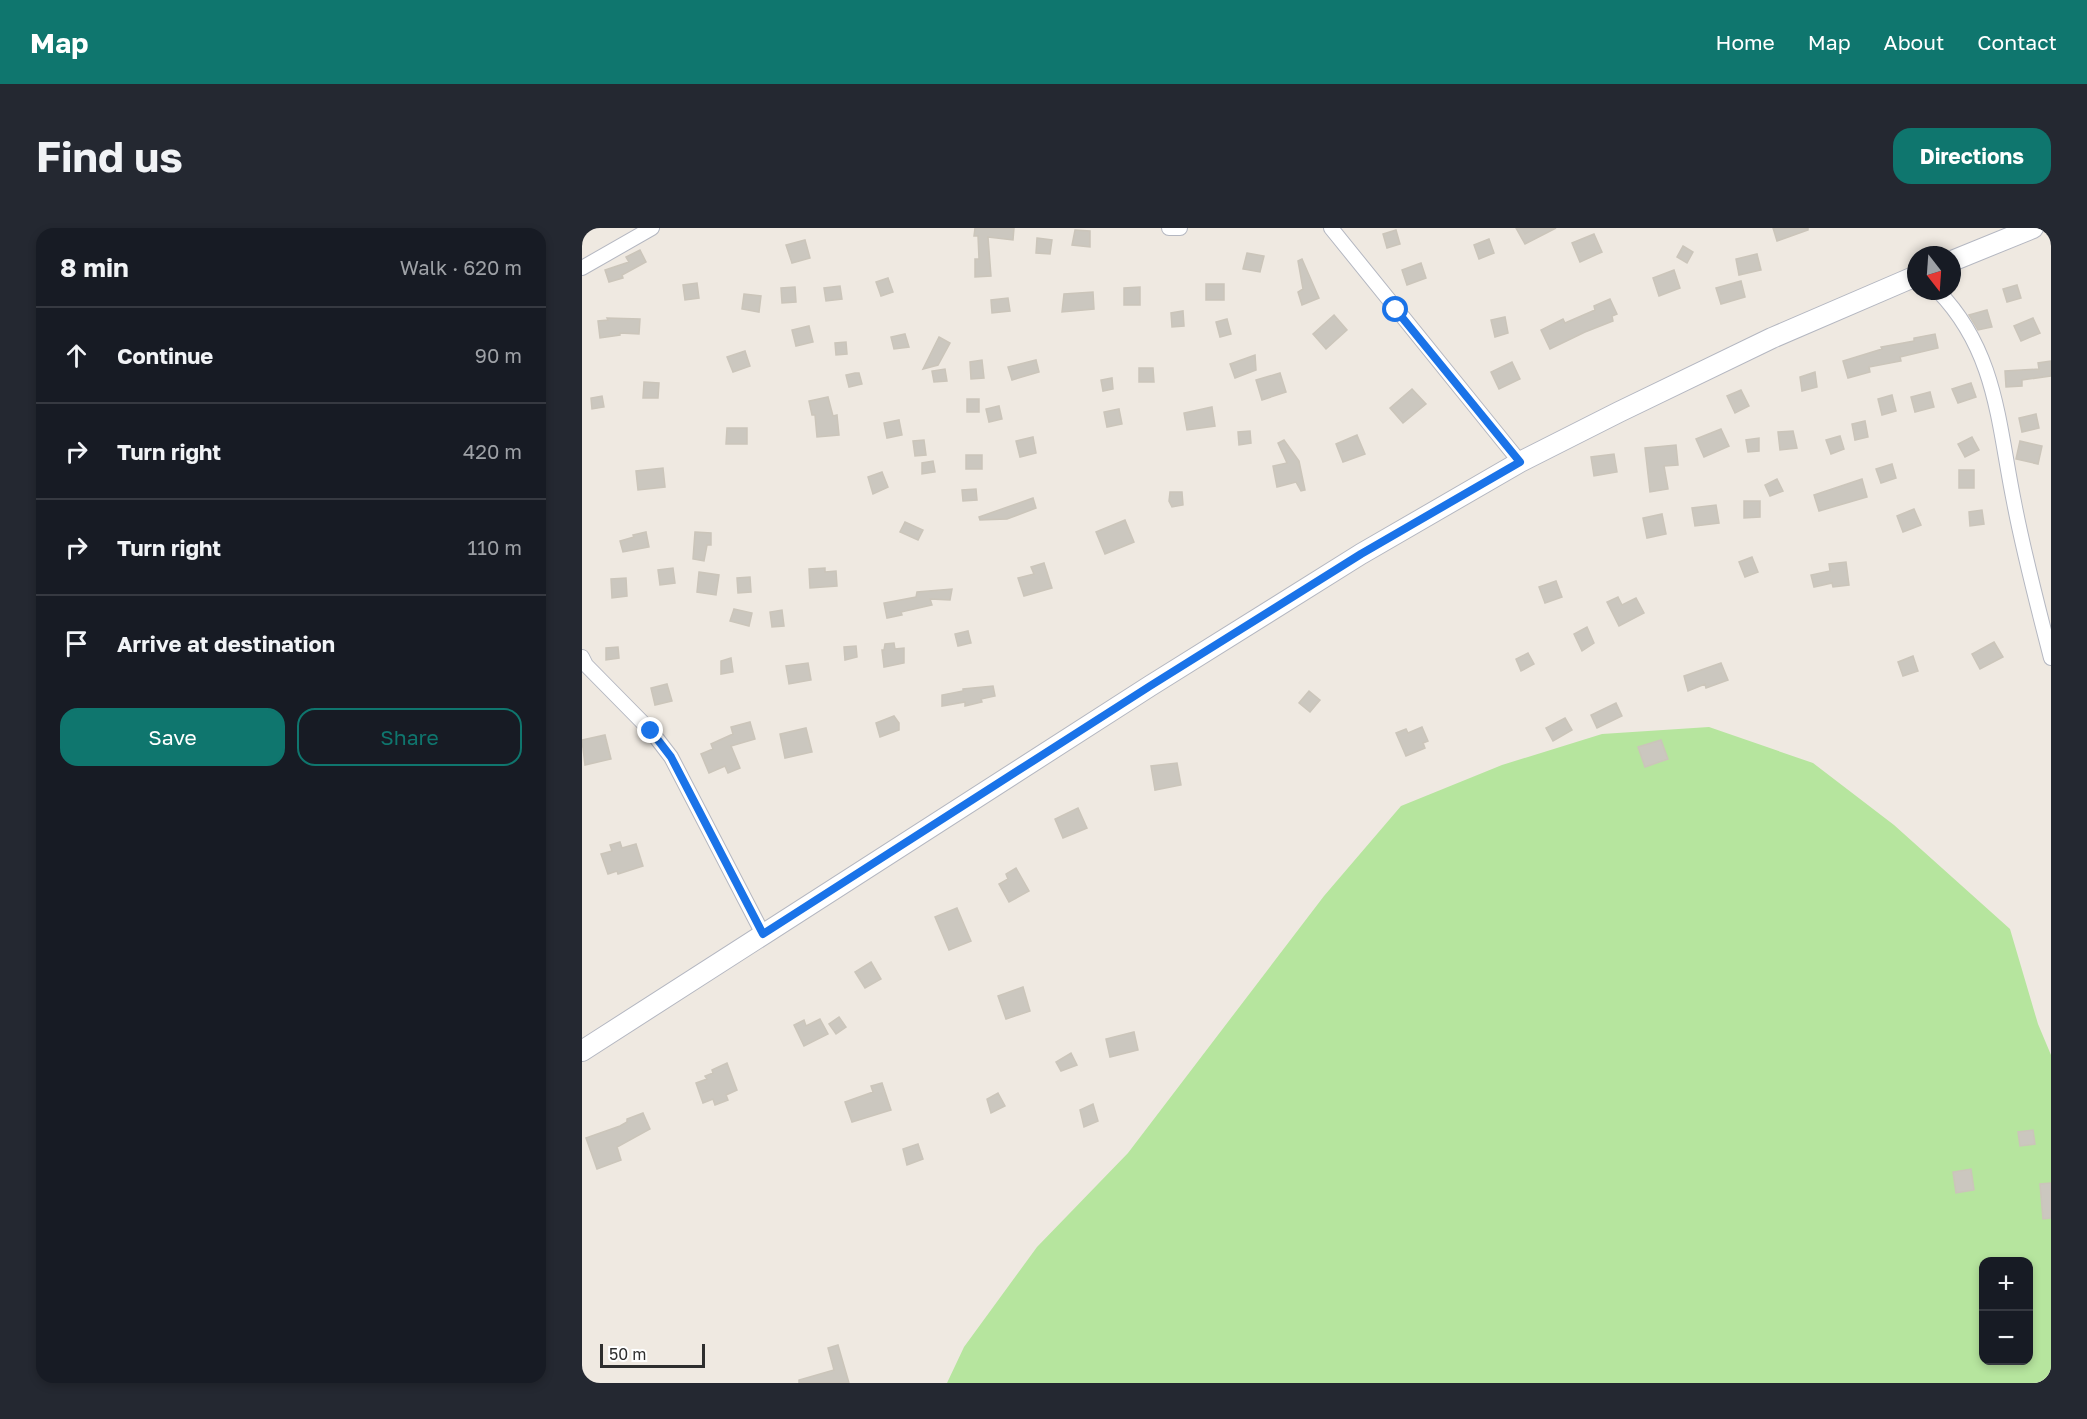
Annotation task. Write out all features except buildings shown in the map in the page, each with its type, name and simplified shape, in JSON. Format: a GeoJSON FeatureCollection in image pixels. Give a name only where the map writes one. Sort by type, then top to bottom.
{"type":"FeatureCollection","features":[{"type":"Feature","properties":{"kind":"main road"},"geometry":{"type":"LineString","coordinates":[[1961,257],[2032,228]]}},
{"type":"Feature","properties":{"kind":"main road"},"geometry":{"type":"LineString","coordinates":[[582,1051],[1150,686],[1341,567],[1520,462],[1772,338],[1907,280]]}},
{"type":"Feature","properties":{"kind":"street"},"geometry":{"type":"LineString","coordinates":[[582,267],[652,228]]}},
{"type":"Feature","properties":{"kind":"street"},"geometry":{"type":"LineString","coordinates":[[1169,228],[1180,228]]}},
{"type":"Feature","properties":{"kind":"street"},"geometry":{"type":"LineString","coordinates":[[1331,228],[1520,462]]}},
{"type":"Feature","properties":{"kind":"street"},"geometry":{"type":"LineString","coordinates":[[1947,300],[1954,307],[1973,338],[1992,384],[2014,502],[2051,658]]}},
{"type":"Feature","properties":{"kind":"street"},"geometry":{"type":"LineString","coordinates":[[582,657],[597,678],[651,731],[671,757],[763,934]]}},
{"type":"Feature","properties":{"kind":"green space"},"geometry":{"type":"Polygon","coordinates":[[[1709,727],[1813,763],[1894,825],[2010,929],[2038,1024],[2051,1055],[2051,1383],[947,1383],[964,1347],[1037,1247],[1128,1153],[1324,896],[1401,806],[1502,765],[1602,734],[1709,727]]]}},
{"type":"Feature","properties":{"kind":"route"},"geometry":{"type":"LineString","coordinates":[[651,731],[671,757],[763,934],[1361,554],[1520,462],[1396,310]]}}]}
